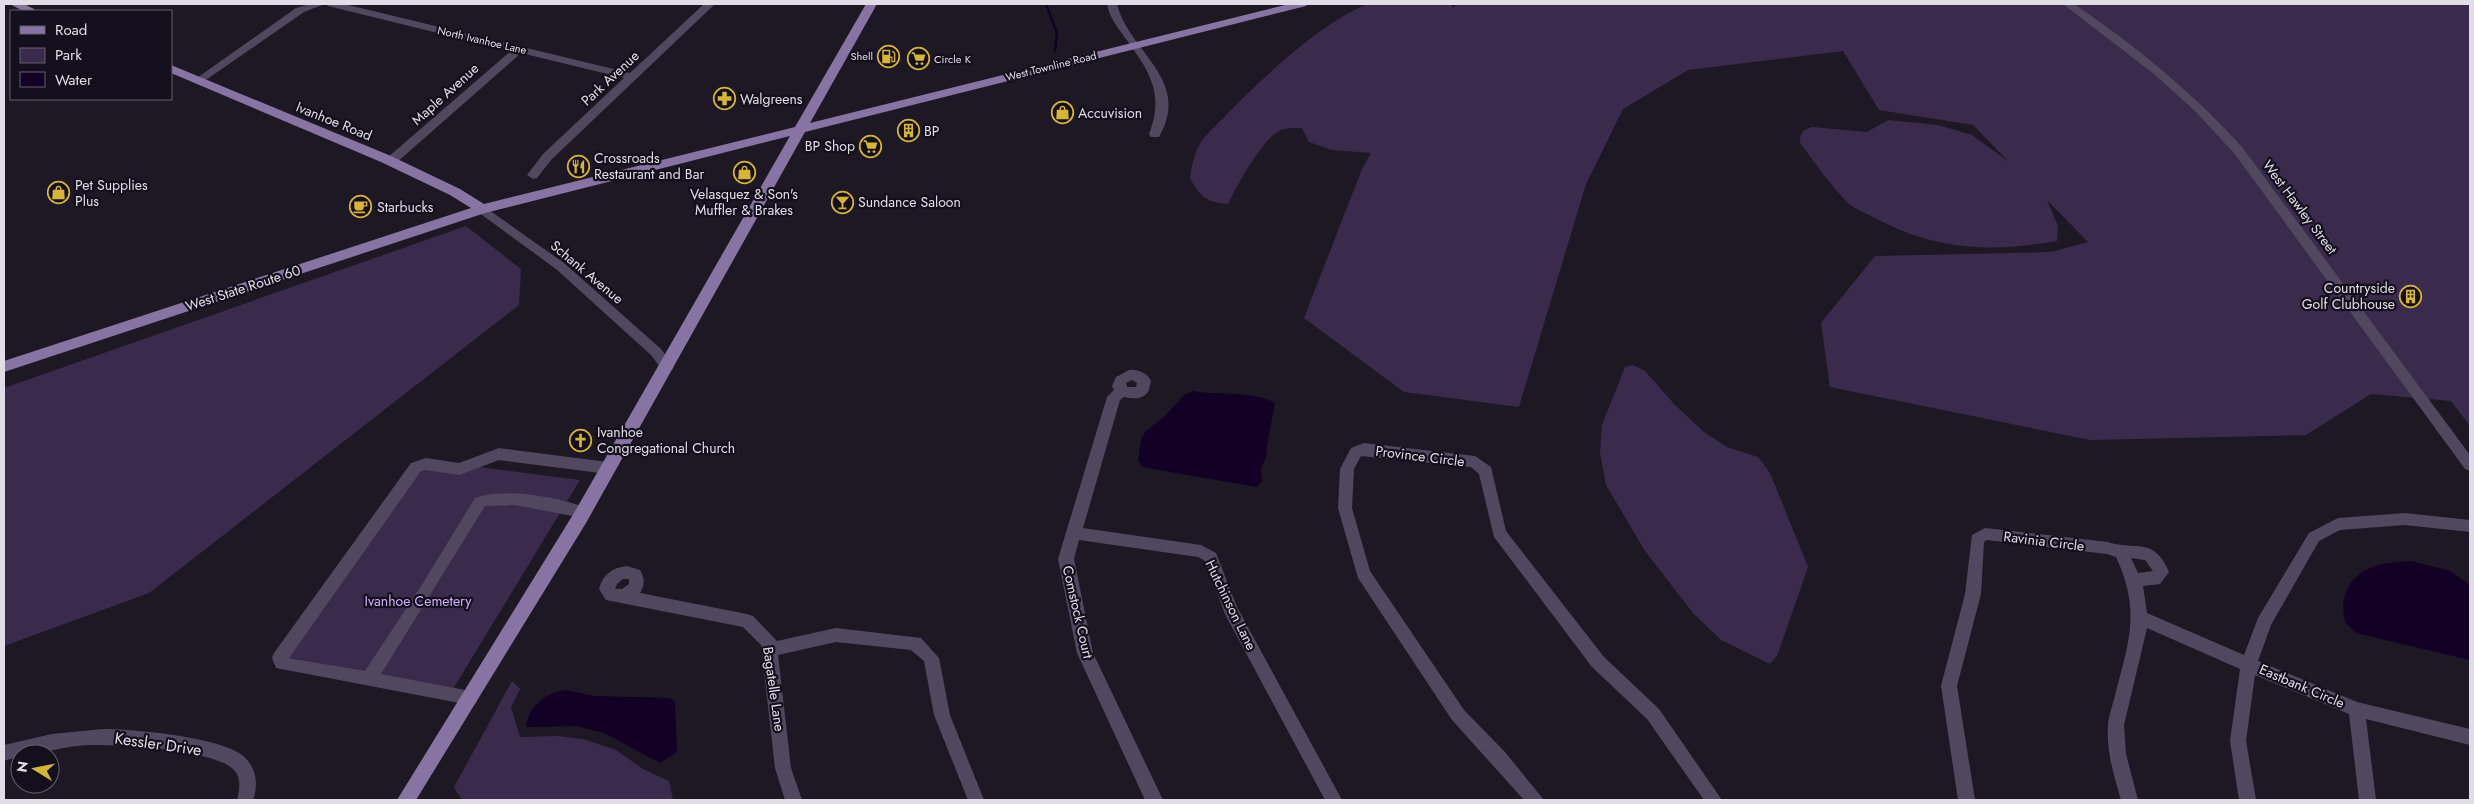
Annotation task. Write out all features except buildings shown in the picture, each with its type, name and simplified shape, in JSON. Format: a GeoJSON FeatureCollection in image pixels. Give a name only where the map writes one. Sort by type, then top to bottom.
{"type":"FeatureCollection","features":[{"type":"Feature","properties":{"kind":"main road"},"geometry":{"type":"LineString","coordinates":[[15,4],[30,10]]}},
{"type":"Feature","properties":{"kind":"main road"},"geometry":{"type":"LineString","coordinates":[[406,800],[584,512],[871,4]]}},
{"type":"Feature","properties":{"kind":"main road","name":"West Townline Road"},"geometry":{"type":"LineString","coordinates":[[482,209],[1302,4]]}},
{"type":"Feature","properties":{"kind":"main road","name":"Ivanhoe Road"},"geometry":{"type":"LineString","coordinates":[[172,69],[391,161],[454,192],[482,209]]}},
{"type":"Feature","properties":{"kind":"main road","name":"West State Route 60"},"geometry":{"type":"LineString","coordinates":[[4,367],[482,209]]}},
{"type":"Feature","properties":{"kind":"street"},"geometry":{"type":"LineString","coordinates":[[199,80],[287,19],[307,7],[320,4]]}},
{"type":"Feature","properties":{"kind":"street","name":"North Ivanhoe Lane"},"geometry":{"type":"LineString","coordinates":[[332,4],[633,77]]}},
{"type":"Feature","properties":{"kind":"street","name":"Park Avenue"},"geometry":{"type":"LineString","coordinates":[[533,174],[547,157],[710,4]]}},
{"type":"Feature","properties":{"kind":"street"},"geometry":{"type":"LineString","coordinates":[[1112,4],[1114,14],[1153,72],[1162,90],[1162,114],[1156,134]]}},
{"type":"Feature","properties":{"kind":"street","name":"West Hawley Street"},"geometry":{"type":"LineString","coordinates":[[2068,4],[2162,73],[2232,143],[2470,465]]}},
{"type":"Feature","properties":{"kind":"street","name":"Maple Avenue"},"geometry":{"type":"LineString","coordinates":[[391,161],[519,49]]}},
{"type":"Feature","properties":{"kind":"street","name":"Schank Avenue"},"geometry":{"type":"LineString","coordinates":[[482,209],[560,266],[656,352],[667,366]]}},
{"type":"Feature","properties":{"kind":"street","name":"Comstock Court"},"geometry":{"type":"LineString","coordinates":[[1122,391],[1114,397],[1066,559],[1085,653],[1154,800]]}},
{"type":"Feature","properties":{"kind":"street","name":"Province Circle"},"geometry":{"type":"LineString","coordinates":[[1535,800],[1499,758],[1458,715],[1363,573],[1345,508],[1347,469],[1356,452],[1364,449],[1474,462],[1486,471],[1499,533],[1598,662],[1653,714],[1714,800]]}},
{"type":"Feature","properties":{"kind":"street"},"geometry":{"type":"LineString","coordinates":[[470,698],[285,664],[282,663],[280,658],[412,470],[426,464],[459,469],[499,454],[608,468]]}},
{"type":"Feature","properties":{"kind":"street"},"geometry":{"type":"LineString","coordinates":[[368,680],[428,588],[480,502],[491,498],[510,499],[584,512]]}},
{"type":"Feature","properties":{"kind":"street"},"geometry":{"type":"LineString","coordinates":[[2247,800],[2238,740],[2249,664],[2264,623],[2314,537],[2338,524],[2359,522],[2405,519],[2470,526]]}},
{"type":"Feature","properties":{"kind":"street","name":"Hutchinson Lane"},"geometry":{"type":"LineString","coordinates":[[1074,533],[1201,551],[1211,557],[1230,609],[1334,800]]}},
{"type":"Feature","properties":{"kind":"street","name":"Ravinia Circle"},"geometry":{"type":"LineString","coordinates":[[1966,800],[1949,686],[1973,594],[1977,539],[1985,534],[2108,548],[2121,553]]}},
{"type":"Feature","properties":{"kind":"street"},"geometry":{"type":"LineString","coordinates":[[2129,800],[2119,758],[2116,724],[2139,635],[2139,593],[2135,580],[2121,553],[2140,550],[2152,556],[2158,563],[2161,572],[2155,579],[2135,580]]}},
{"type":"Feature","properties":{"kind":"street","name":"Bagatelle Lane"},"geometry":{"type":"LineString","coordinates":[[624,596],[747,621],[769,642],[784,768],[793,800]]}},
{"type":"Feature","properties":{"kind":"street","name":"Eastbank Circle"},"geometry":{"type":"LineString","coordinates":[[2139,617],[2309,691],[2357,709],[2470,737]]}},
{"type":"Feature","properties":{"kind":"street"},"geometry":{"type":"LineString","coordinates":[[770,650],[836,635],[916,643],[931,658],[942,715],[976,800]]}},
{"type":"Feature","properties":{"kind":"street"},"geometry":{"type":"LineString","coordinates":[[2357,709],[2367,800]]}},
{"type":"Feature","properties":{"kind":"street","name":"Kessler Drive"},"geometry":{"type":"LineString","coordinates":[[4,753],[45,743],[115,737],[143,739],[222,754],[240,763],[246,772],[249,788],[245,800]]}},
{"type":"Feature","properties":{"kind":"green space"},"geometry":{"type":"Polygon","coordinates":[[[1368,4],[1451,4],[1453,8],[1457,4],[2470,4],[2470,426],[2451,401],[2371,394],[2306,435],[2090,440],[1830,387],[1821,323],[1875,256],[2051,252],[2088,242],[2047,200],[2058,226],[2057,241],[2009,247],[1964,246],[1919,237],[1897,229],[1848,203],[1829,182],[1800,143],[1801,134],[1806,129],[1812,127],[1867,132],[1888,120],[1938,125],[1972,135],[2009,162],[1973,125],[1879,110],[1843,51],[1688,70],[1623,109],[1586,184],[1519,407],[1404,392],[1304,318],[1362,169],[1371,153],[1332,150],[1309,142],[1302,128],[1283,129],[1275,133],[1259,151],[1228,204],[1214,202],[1204,197],[1190,178],[1195,155],[1201,142],[1241,100],[1312,37],[1350,12],[1368,4]]]}},
{"type":"Feature","properties":{"kind":"green space"},"geometry":{"type":"Polygon","coordinates":[[[466,226],[521,269],[519,305],[149,593],[4,646],[4,388],[466,226]]]}},
{"type":"Feature","properties":{"kind":"green space"},"geometry":{"type":"Polygon","coordinates":[[[1633,365],[1645,371],[1675,405],[1704,432],[1727,447],[1758,457],[1770,473],[1808,567],[1777,656],[1770,664],[1721,640],[1693,613],[1645,551],[1606,485],[1600,453],[1602,425],[1625,367],[1633,365]]]}},
{"type":"Feature","properties":{"kind":"green space","name":"Ivanhoe Cemetery"},"geometry":{"type":"Polygon","coordinates":[[[426,460],[580,480],[453,689],[286,657],[426,460]]]}},
{"type":"Feature","properties":{"kind":"green space"},"geometry":{"type":"Polygon","coordinates":[[[512,681],[520,689],[511,707],[520,737],[557,736],[583,739],[616,750],[643,769],[669,781],[673,800],[462,800],[454,787],[512,681]]]}},
{"type":"Feature","properties":{"kind":"water"},"geometry":{"type":"Polygon","coordinates":[[[1192,391],[1256,396],[1275,403],[1266,450],[1267,455],[1261,469],[1262,481],[1257,487],[1142,467],[1138,460],[1141,439],[1146,431],[1165,416],[1183,396],[1192,391]]]}},
{"type":"Feature","properties":{"kind":"water"},"geometry":{"type":"Polygon","coordinates":[[[2412,561],[2450,571],[2470,585],[2470,660],[2356,633],[2345,622],[2343,602],[2348,588],[2354,579],[2370,568],[2412,561]]]}},
{"type":"Feature","properties":{"kind":"water"},"geometry":{"type":"Polygon","coordinates":[[[566,690],[594,696],[669,698],[675,701],[677,752],[660,763],[604,733],[576,726],[526,727],[534,707],[539,702],[551,694],[566,690]]]}},
{"type":"Feature","properties":{"kind":"waterway"},"geometry":{"type":"LineString","coordinates":[[1046,4],[1057,33],[1055,51]]}},
{"type":"Feature","properties":{"kind":"place","name":"Shell"},"geometry":{"type":"Point","coordinates":[889,56]}},
{"type":"Feature","properties":{"kind":"place","name":"Circle K"},"geometry":{"type":"Point","coordinates":[918,59]}},
{"type":"Feature","properties":{"kind":"place","name":"Walgreens"},"geometry":{"type":"Point","coordinates":[724,99]}},
{"type":"Feature","properties":{"kind":"place","name":"Accuvision"},"geometry":{"type":"Point","coordinates":[1062,113]}},
{"type":"Feature","properties":{"kind":"place","name":"BP"},"geometry":{"type":"Point","coordinates":[908,131]}},
{"type":"Feature","properties":{"kind":"place","name":"BP Shop"},"geometry":{"type":"Point","coordinates":[871,146]}},
{"type":"Feature","properties":{"kind":"place","name":"Crossroads Restaurant and Bar"},"geometry":{"type":"Point","coordinates":[578,166]}},
{"type":"Feature","properties":{"kind":"place","name":"Velasquez & Son's Muffler & Brakes"},"geometry":{"type":"Point","coordinates":[744,172]}},
{"type":"Feature","properties":{"kind":"place","name":"Pet Supplies Plus"},"geometry":{"type":"Point","coordinates":[59,193]}},
{"type":"Feature","properties":{"kind":"place","name":"Sundance Saloon"},"geometry":{"type":"Point","coordinates":[842,202]}},
{"type":"Feature","properties":{"kind":"place","name":"Starbucks"},"geometry":{"type":"Point","coordinates":[361,207]}},
{"type":"Feature","properties":{"kind":"place","name":"Countryside Golf Clubhouse"},"geometry":{"type":"Point","coordinates":[2411,296]}},
{"type":"Feature","properties":{"kind":"place","name":"Ivanhoe Congregational Church"},"geometry":{"type":"Point","coordinates":[581,440]}}]}
